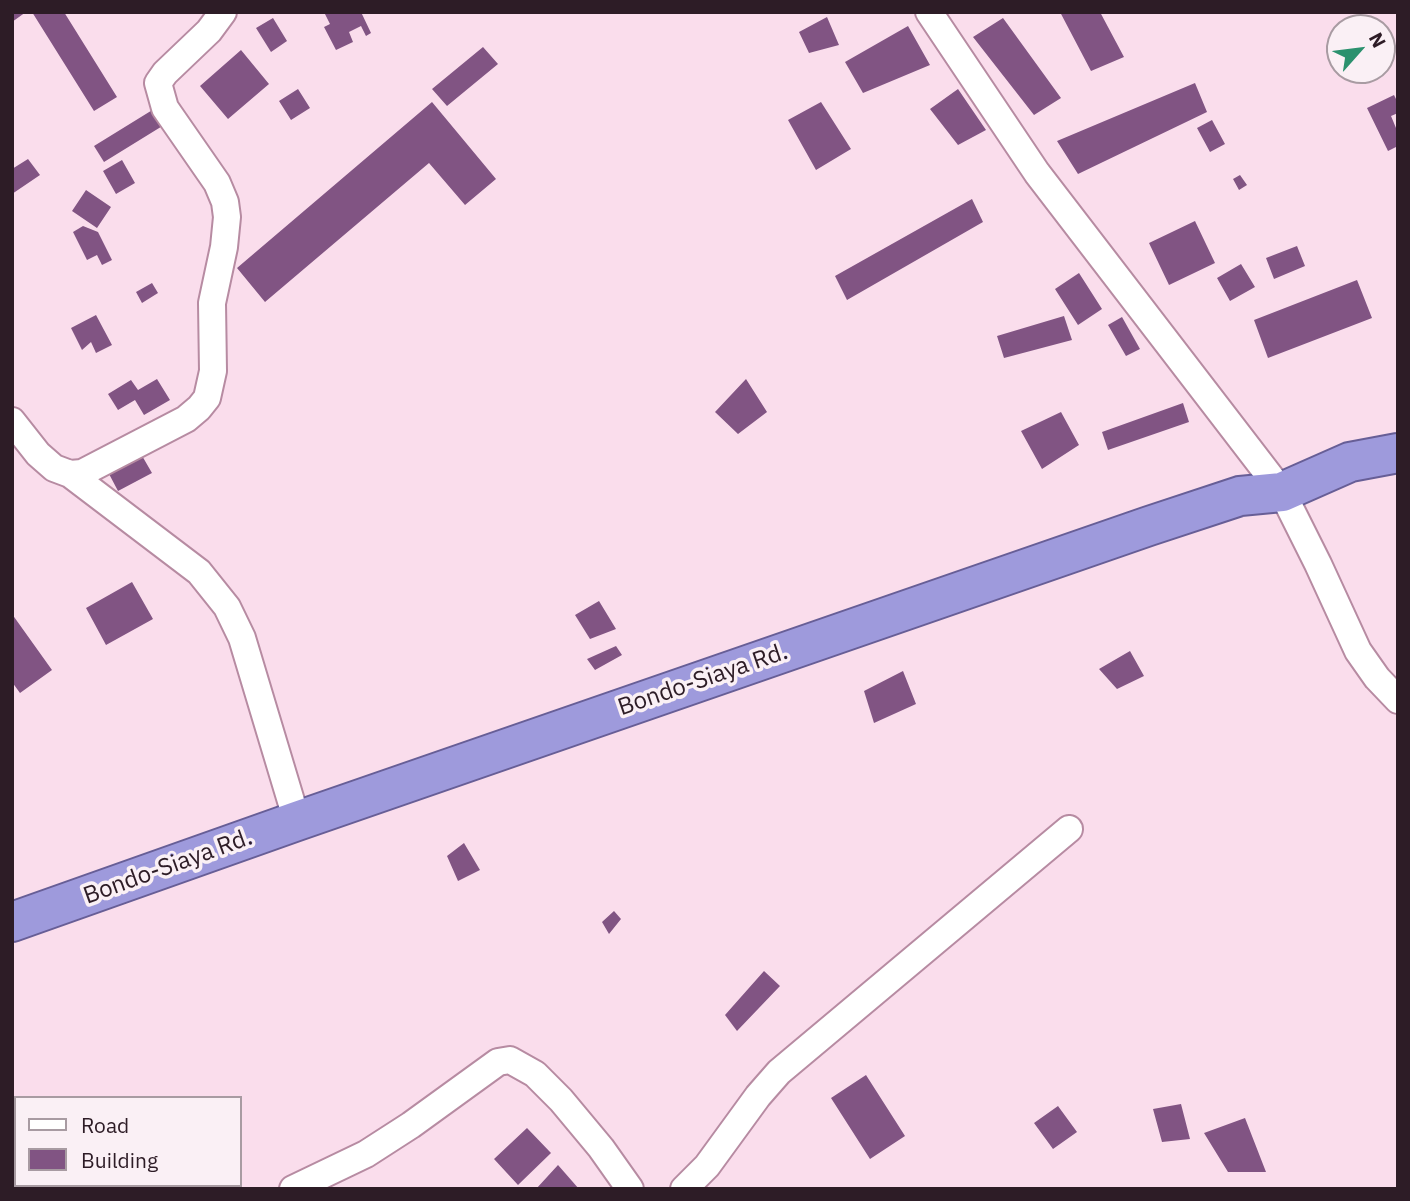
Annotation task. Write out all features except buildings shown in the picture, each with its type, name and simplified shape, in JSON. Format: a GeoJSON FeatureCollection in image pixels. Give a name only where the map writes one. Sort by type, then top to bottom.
{"type":"FeatureCollection","features":[{"type":"Feature","properties":{"kind":"highway","name":"Bondo-Siaya Rd."},"geometry":{"type":"LineString","coordinates":[[12,922],[1149,526],[1240,496],[1282,492],[1350,462],[1398,453]]}},
{"type":"Feature","properties":{"kind":"street"},"geometry":{"type":"LineString","coordinates":[[69,474],[96,468],[186,419],[207,398],[212,382],[212,303],[226,232],[225,202],[217,183],[165,108],[158,83],[209,31],[223,12]]}},
{"type":"Feature","properties":{"kind":"street"},"geometry":{"type":"LineString","coordinates":[[929,12],[1037,173],[1282,492],[1358,651],[1377,678],[1398,700]]}},
{"type":"Feature","properties":{"kind":"street"},"geometry":{"type":"LineString","coordinates":[[12,421],[38,454],[54,468],[69,474],[199,572],[227,607],[242,638],[297,821]]}},
{"type":"Feature","properties":{"kind":"street"},"geometry":{"type":"LineString","coordinates":[[684,1189],[707,1166],[779,1072],[1069,829]]}},
{"type":"Feature","properties":{"kind":"street"},"geometry":{"type":"LineString","coordinates":[[293,1189],[366,1154],[498,1062],[510,1060],[535,1074],[561,1100],[601,1148],[630,1189]]}}]}
